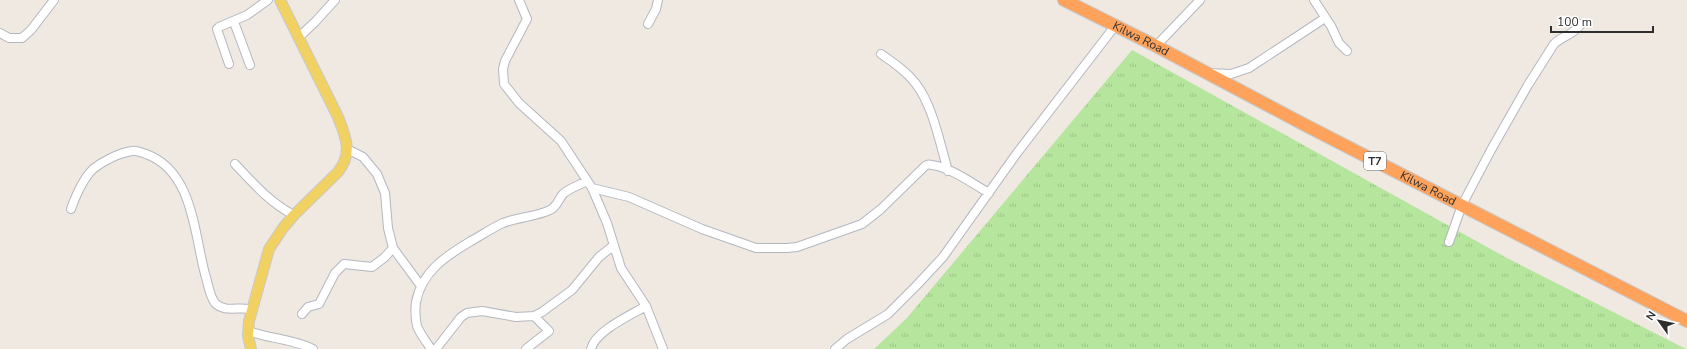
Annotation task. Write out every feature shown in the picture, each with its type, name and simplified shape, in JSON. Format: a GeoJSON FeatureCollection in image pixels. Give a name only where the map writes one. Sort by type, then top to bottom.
{"type":"FeatureCollection","features":[{"type":"Feature","properties":{"kind":"highway","name":"Kilwa Road"},"geometry":{"type":"LineString","coordinates":[[1064,0],[1156,46],[1203,72],[1687,321]]}},
{"type":"Feature","properties":{"kind":"main road"},"geometry":{"type":"LineString","coordinates":[[251,349],[249,321],[269,249],[294,215],[344,164],[347,157],[344,134],[338,117],[300,37],[280,0]]}},
{"type":"Feature","properties":{"kind":"street"},"geometry":{"type":"LineString","coordinates":[[0,34],[8,38],[22,38],[31,30],[54,0]]}},
{"type":"Feature","properties":{"kind":"street"},"geometry":{"type":"LineString","coordinates":[[229,64],[217,31],[219,27],[234,22],[247,15],[268,0]]}},
{"type":"Feature","properties":{"kind":"street"},"geometry":{"type":"LineString","coordinates":[[300,37],[335,0]]}},
{"type":"Feature","properties":{"kind":"street"},"geometry":{"type":"LineString","coordinates":[[519,0],[527,19],[505,61],[503,69],[504,84],[520,103],[561,141],[592,188],[607,223],[621,268],[646,306],[663,349]]}},
{"type":"Feature","properties":{"kind":"street"},"geometry":{"type":"LineString","coordinates":[[648,24],[656,9],[658,0]]}},
{"type":"Feature","properties":{"kind":"street"},"geometry":{"type":"LineString","coordinates":[[1156,46],[1200,0]]}},
{"type":"Feature","properties":{"kind":"street"},"geometry":{"type":"LineString","coordinates":[[1314,0],[1339,43],[1347,51]]}},
{"type":"Feature","properties":{"kind":"street"},"geometry":{"type":"LineString","coordinates":[[1203,72],[1231,74],[1242,71],[1325,18]]}},
{"type":"Feature","properties":{"kind":"street"},"geometry":{"type":"LineString","coordinates":[[234,22],[250,64]]}},
{"type":"Feature","properties":{"kind":"street"},"geometry":{"type":"LineString","coordinates":[[1449,242],[1462,206],[1491,150],[1548,52],[1555,42],[1574,33],[1581,24]]}},
{"type":"Feature","properties":{"kind":"street"},"geometry":{"type":"LineString","coordinates":[[834,349],[847,339],[888,314],[943,257],[1017,153],[1115,26]]}},
{"type":"Feature","properties":{"kind":"street"},"geometry":{"type":"LineString","coordinates":[[881,54],[905,72],[916,84],[924,97],[948,171]]}},
{"type":"Feature","properties":{"kind":"street"},"geometry":{"type":"LineString","coordinates":[[347,149],[363,157],[377,174],[382,184],[387,206],[389,236],[393,248],[421,286]]}},
{"type":"Feature","properties":{"kind":"street"},"geometry":{"type":"LineString","coordinates":[[71,209],[82,184],[89,173],[99,164],[132,151],[158,159],[168,167],[184,188],[210,294],[215,302],[226,309],[231,310],[244,307],[253,310]]}},
{"type":"Feature","properties":{"kind":"street"},"geometry":{"type":"LineString","coordinates":[[235,164],[265,195],[284,210],[294,215]]}},
{"type":"Feature","properties":{"kind":"street"},"geometry":{"type":"LineString","coordinates":[[592,188],[629,197],[702,228],[756,248],[775,249],[797,247],[862,224],[882,209],[924,167],[928,165],[932,164],[948,171],[989,193]]}},
{"type":"Feature","properties":{"kind":"street"},"geometry":{"type":"LineString","coordinates":[[431,349],[421,334],[415,316],[418,294],[421,286],[433,268],[441,260],[502,224],[521,217],[549,210],[557,205],[564,193],[587,181]]}},
{"type":"Feature","properties":{"kind":"street"},"geometry":{"type":"LineString","coordinates":[[436,349],[461,317],[467,313],[482,311],[516,317],[534,316],[550,307],[572,290],[595,261],[613,246]]}},
{"type":"Feature","properties":{"kind":"street"},"geometry":{"type":"LineString","coordinates":[[302,314],[308,307],[319,304],[335,273],[341,266],[344,264],[372,267],[385,257],[393,248]]}},
{"type":"Feature","properties":{"kind":"street"},"geometry":{"type":"LineString","coordinates":[[591,349],[600,334],[646,306]]}},
{"type":"Feature","properties":{"kind":"street"},"geometry":{"type":"LineString","coordinates":[[526,349],[549,331],[548,328],[534,316]]}},
{"type":"Feature","properties":{"kind":"street"},"geometry":{"type":"LineString","coordinates":[[249,331],[301,343],[313,349]]}},
{"type":"Feature","properties":{"kind":"green space"},"geometry":{"type":"Polygon","coordinates":[[[1132,50],[1505,257],[1686,349],[874,349],[906,319],[1132,50]]]}}]}
